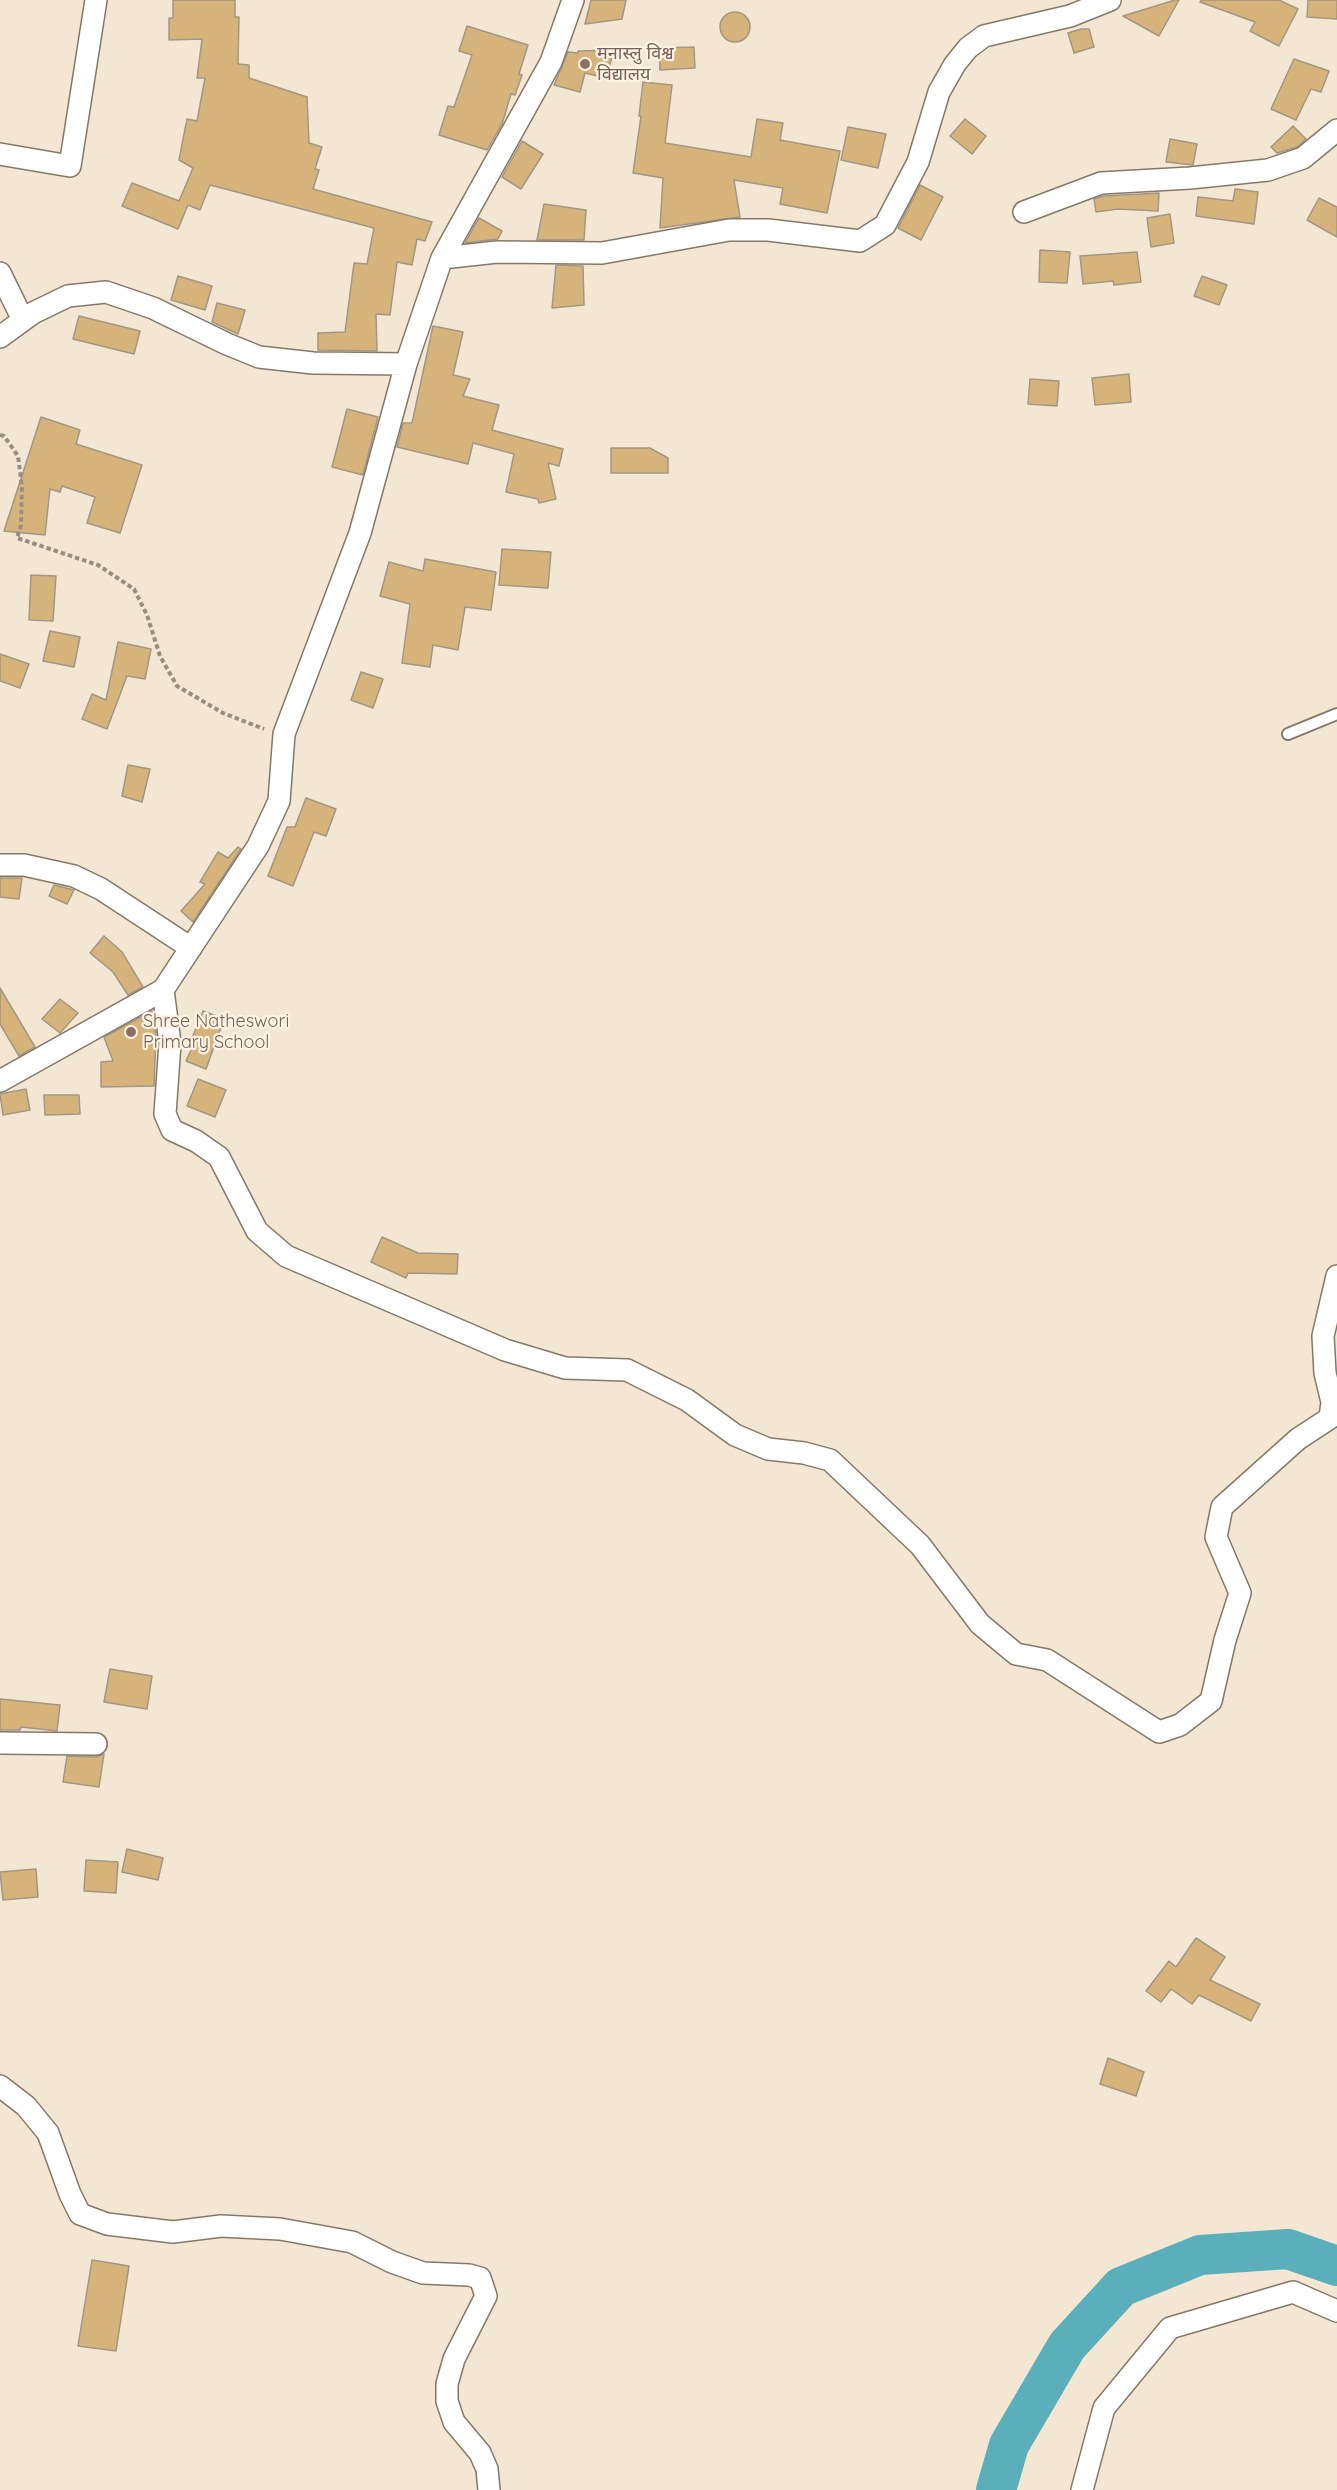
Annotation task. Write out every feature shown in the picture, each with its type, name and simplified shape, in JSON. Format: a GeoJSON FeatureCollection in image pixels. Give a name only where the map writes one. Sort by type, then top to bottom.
{"type":"FeatureCollection","features":[{"type":"Feature","properties":{"kind":"street"},"geometry":{"type":"LineString","coordinates":[[0,154],[70,166],[96,0]]}},
{"type":"Feature","properties":{"kind":"street"},"geometry":{"type":"LineString","coordinates":[[0,1081],[163,990],[258,846],[279,801],[284,737],[360,533],[406,364],[442,258],[551,62],[573,0]]}},
{"type":"Feature","properties":{"kind":"street"},"geometry":{"type":"LineString","coordinates":[[442,258],[497,252],[602,253],[729,230],[768,230],[860,241],[885,225],[918,162],[939,92],[955,64],[968,48],[984,36],[1070,16],[1110,0]]}},
{"type":"Feature","properties":{"kind":"street"},"geometry":{"type":"LineString","coordinates":[[1024,212],[1101,183],[1202,177],[1268,170],[1303,158],[1337,130]]}},
{"type":"Feature","properties":{"kind":"street"},"geometry":{"type":"LineString","coordinates":[[0,273],[23,320]]}},
{"type":"Feature","properties":{"kind":"street"},"geometry":{"type":"LineString","coordinates":[[0,336],[23,320],[68,296],[106,292],[153,308],[259,357],[313,363],[406,364]]}},
{"type":"Feature","properties":{"kind":"street"},"geometry":{"type":"LineString","coordinates":[[0,865],[24,865],[74,876],[101,889],[191,948]]}},
{"type":"Feature","properties":{"kind":"street"},"geometry":{"type":"LineString","coordinates":[[163,990],[170,1043],[165,1114],[172,1130],[196,1141],[219,1157],[257,1231],[286,1256],[505,1350],[565,1368],[627,1370],[687,1400],[735,1435],[768,1449],[804,1453],[830,1460],[920,1545],[980,1624],[1016,1654],[1047,1660],[1159,1732],[1180,1725],[1211,1701],[1225,1640],[1240,1593],[1216,1537],[1222,1507],[1298,1439],[1330,1418],[1332,1402],[1325,1373],[1323,1336],[1337,1275]]}},
{"type":"Feature","properties":{"kind":"street"},"geometry":{"type":"LineString","coordinates":[[0,1743],[96,1744]]}},
{"type":"Feature","properties":{"kind":"street"},"geometry":{"type":"LineString","coordinates":[[0,2085],[26,2106],[48,2133],[70,2194],[81,2214],[107,2224],[173,2232],[220,2226],[280,2229],[352,2242],[392,2262],[423,2273],[469,2275],[480,2278],[486,2296],[454,2359],[447,2384],[447,2401],[454,2422],[480,2453],[487,2469],[489,2490]]}},
{"type":"Feature","properties":{"kind":"street"},"geometry":{"type":"LineString","coordinates":[[1082,2490],[1104,2408],[1170,2328],[1293,2292],[1337,2311]]}},
{"type":"Feature","properties":{"kind":"lane"},"geometry":{"type":"LineString","coordinates":[[1288,734],[1337,714]]}},
{"type":"Feature","properties":{"kind":"path"},"geometry":{"type":"LineString","coordinates":[[0,435],[4,436],[18,456],[22,487],[21,525],[17,538],[98,565],[134,589],[147,615],[160,656],[177,686],[223,713],[284,737]]}},
{"type":"Feature","properties":{"kind":"building"},"geometry":{"type":"Polygon","coordinates":[[[173,0],[235,0],[235,17],[239,17],[238,64],[249,65],[249,78],[307,97],[309,143],[322,147],[315,169],[319,170],[313,189],[432,222],[425,241],[417,239],[412,265],[397,262],[390,315],[376,314],[377,351],[318,350],[318,333],[345,332],[354,263],[367,264],[374,228],[210,185],[200,210],[188,205],[178,229],[122,206],[132,183],[179,201],[193,168],[179,160],[187,119],[197,121],[205,78],[197,78],[202,39],[169,40],[169,18],[173,18],[173,0]]]}},
{"type":"Feature","properties":{"kind":"building"},"geometry":{"type":"Polygon","coordinates":[[[591,0],[626,0],[622,19],[585,24],[591,0]]]}},
{"type":"Feature","properties":{"kind":"building"},"geometry":{"type":"Polygon","coordinates":[[[1179,0],[1159,36],[1123,16],[1179,0]]]}},
{"type":"Feature","properties":{"kind":"building"},"geometry":{"type":"Polygon","coordinates":[[[1201,0],[1279,0],[1298,9],[1279,46],[1250,31],[1255,22],[1200,2],[1201,0]]]}},
{"type":"Feature","properties":{"kind":"building"},"geometry":{"type":"Polygon","coordinates":[[[1308,0],[1337,0],[1337,19],[1307,17],[1308,0]]]}},
{"type":"Feature","properties":{"kind":"building"},"geometry":{"type":"Polygon","coordinates":[[[735,12],[746,16],[750,27],[746,38],[735,42],[724,38],[720,27],[724,16],[735,12]]]}},
{"type":"Feature","properties":{"kind":"building"},"geometry":{"type":"Polygon","coordinates":[[[467,26],[528,45],[515,95],[511,94],[502,124],[487,150],[439,135],[448,106],[454,107],[472,55],[459,51],[467,26]]]}},
{"type":"Feature","properties":{"kind":"building"},"geometry":{"type":"Polygon","coordinates":[[[1089,29],[1094,47],[1074,53],[1068,33],[1089,29]]]}},
{"type":"Feature","properties":{"kind":"building"},"geometry":{"type":"Polygon","coordinates":[[[694,47],[695,68],[660,70],[659,48],[694,47]]]}},
{"type":"Feature","properties":{"kind":"building"},"geometry":{"type":"Polygon","coordinates":[[[614,50],[606,78],[585,73],[580,92],[554,85],[568,52],[614,50]]]}},
{"type":"Feature","properties":{"kind":"building"},"geometry":{"type":"Polygon","coordinates":[[[1294,59],[1329,71],[1321,92],[1311,89],[1296,120],[1271,109],[1294,59]]]}},
{"type":"Feature","properties":{"kind":"building"},"geometry":{"type":"Polygon","coordinates":[[[643,82],[672,85],[665,143],[751,157],[757,119],[783,123],[780,140],[840,151],[827,213],[780,204],[783,188],[734,180],[740,217],[660,228],[663,178],[633,173],[643,82]]]}},
{"type":"Feature","properties":{"kind":"building"},"geometry":{"type":"Polygon","coordinates":[[[965,119],[986,136],[972,154],[950,136],[965,119]]]}},
{"type":"Feature","properties":{"kind":"building"},"geometry":{"type":"Polygon","coordinates":[[[1293,126],[1306,139],[1297,147],[1277,153],[1271,147],[1293,126]]]}},
{"type":"Feature","properties":{"kind":"building"},"geometry":{"type":"Polygon","coordinates":[[[848,127],[886,134],[878,168],[841,160],[848,127]]]}},
{"type":"Feature","properties":{"kind":"building"},"geometry":{"type":"Polygon","coordinates":[[[1170,139],[1197,144],[1193,165],[1166,162],[1170,139]]]}},
{"type":"Feature","properties":{"kind":"building"},"geometry":{"type":"Polygon","coordinates":[[[522,141],[543,154],[521,189],[502,177],[522,141]]]}},
{"type":"Feature","properties":{"kind":"building"},"geometry":{"type":"Polygon","coordinates":[[[920,185],[943,197],[921,240],[898,228],[920,185]]]}},
{"type":"Feature","properties":{"kind":"building"},"geometry":{"type":"Polygon","coordinates":[[[1235,189],[1258,192],[1254,224],[1196,216],[1198,197],[1233,201],[1235,189]]]}},
{"type":"Feature","properties":{"kind":"building"},"geometry":{"type":"Polygon","coordinates":[[[1159,193],[1158,211],[1118,209],[1096,212],[1094,199],[1104,196],[1159,193]]]}},
{"type":"Feature","properties":{"kind":"building"},"geometry":{"type":"Polygon","coordinates":[[[1319,198],[1337,207],[1337,237],[1307,220],[1319,198]]]}},
{"type":"Feature","properties":{"kind":"building"},"geometry":{"type":"Polygon","coordinates":[[[544,204],[586,210],[584,240],[537,240],[544,204]]]}},
{"type":"Feature","properties":{"kind":"building"},"geometry":{"type":"Polygon","coordinates":[[[1170,214],[1174,243],[1151,247],[1147,218],[1170,214]]]}},
{"type":"Feature","properties":{"kind":"building"},"geometry":{"type":"Polygon","coordinates":[[[479,218],[502,231],[498,239],[465,243],[479,218]]]}},
{"type":"Feature","properties":{"kind":"building"},"geometry":{"type":"Polygon","coordinates":[[[1040,250],[1070,252],[1067,283],[1039,282],[1040,250]]]}},
{"type":"Feature","properties":{"kind":"building"},"geometry":{"type":"Polygon","coordinates":[[[1137,252],[1141,282],[1114,285],[1113,281],[1083,284],[1080,256],[1137,252]]]}},
{"type":"Feature","properties":{"kind":"building"},"geometry":{"type":"Polygon","coordinates":[[[556,265],[583,266],[584,305],[552,308],[556,265]]]}},
{"type":"Feature","properties":{"kind":"building"},"geometry":{"type":"Polygon","coordinates":[[[178,276],[212,286],[205,310],[171,300],[178,276]]]}},
{"type":"Feature","properties":{"kind":"building"},"geometry":{"type":"Polygon","coordinates":[[[1202,276],[1227,285],[1219,305],[1194,296],[1202,276]]]}},
{"type":"Feature","properties":{"kind":"building"},"geometry":{"type":"Polygon","coordinates":[[[217,303],[245,310],[238,334],[212,322],[217,303]]]}},
{"type":"Feature","properties":{"kind":"building"},"geometry":{"type":"Polygon","coordinates":[[[79,316],[140,331],[134,354],[73,339],[79,316]]]}},
{"type":"Feature","properties":{"kind":"building"},"geometry":{"type":"Polygon","coordinates":[[[433,326],[463,332],[453,375],[470,379],[463,396],[499,405],[492,430],[563,449],[559,466],[548,463],[556,499],[539,503],[538,499],[506,492],[514,454],[473,443],[468,464],[397,447],[403,423],[412,423],[433,326]]]}},
{"type":"Feature","properties":{"kind":"building"},"geometry":{"type":"Polygon","coordinates":[[[1129,374],[1131,402],[1095,405],[1092,378],[1129,374]]]}},
{"type":"Feature","properties":{"kind":"building"},"geometry":{"type":"Polygon","coordinates":[[[1030,379],[1059,381],[1057,406],[1028,404],[1030,379]]]}},
{"type":"Feature","properties":{"kind":"building"},"geometry":{"type":"Polygon","coordinates":[[[347,409],[378,417],[363,475],[332,467],[347,409]]]}},
{"type":"Feature","properties":{"kind":"building"},"geometry":{"type":"Polygon","coordinates":[[[41,417],[80,430],[76,444],[142,465],[120,533],[87,523],[95,497],[62,486],[60,492],[50,489],[45,535],[4,531],[41,417]]]}},
{"type":"Feature","properties":{"kind":"building"},"geometry":{"type":"Polygon","coordinates":[[[611,448],[650,448],[668,458],[668,473],[611,473],[611,448]]]}},
{"type":"Feature","properties":{"kind":"building"},"geometry":{"type":"Polygon","coordinates":[[[502,549],[551,552],[548,588],[499,585],[502,549]]]}},
{"type":"Feature","properties":{"kind":"building"},"geometry":{"type":"Polygon","coordinates":[[[425,559],[496,572],[491,610],[465,607],[458,650],[433,645],[430,667],[402,663],[410,604],[380,596],[389,562],[423,571],[425,559]]]}},
{"type":"Feature","properties":{"kind":"building"},"geometry":{"type":"Polygon","coordinates":[[[31,575],[56,576],[53,621],[29,620],[31,575]]]}},
{"type":"Feature","properties":{"kind":"building"},"geometry":{"type":"Polygon","coordinates":[[[50,631],[80,637],[74,667],[43,661],[50,631]]]}},
{"type":"Feature","properties":{"kind":"building"},"geometry":{"type":"Polygon","coordinates":[[[118,642],[151,649],[145,679],[127,676],[107,729],[82,719],[92,694],[106,700],[118,642]]]}},
{"type":"Feature","properties":{"kind":"building"},"geometry":{"type":"Polygon","coordinates":[[[0,654],[29,664],[20,688],[0,681],[0,654]]]}},
{"type":"Feature","properties":{"kind":"building"},"geometry":{"type":"Polygon","coordinates":[[[361,672],[383,679],[373,708],[351,700],[361,672]]]}},
{"type":"Feature","properties":{"kind":"building"},"geometry":{"type":"Polygon","coordinates":[[[128,765],[150,769],[142,802],[122,796],[128,765]]]}},
{"type":"Feature","properties":{"kind":"building"},"geometry":{"type":"Polygon","coordinates":[[[306,798],[336,809],[326,836],[314,832],[293,886],[268,876],[287,827],[295,827],[306,798]]]}},
{"type":"Feature","properties":{"kind":"building"},"geometry":{"type":"Polygon","coordinates":[[[238,847],[241,849],[193,922],[181,911],[205,884],[200,882],[218,852],[228,858],[238,847]]]}},
{"type":"Feature","properties":{"kind":"building"},"geometry":{"type":"Polygon","coordinates":[[[0,878],[22,878],[19,899],[0,897],[0,878]]]}},
{"type":"Feature","properties":{"kind":"building"},"geometry":{"type":"Polygon","coordinates":[[[54,885],[74,890],[67,904],[49,896],[54,885]]]}},
{"type":"Feature","properties":{"kind":"building"},"geometry":{"type":"Polygon","coordinates":[[[104,936],[122,952],[143,987],[128,995],[113,972],[90,953],[104,936]]]}},
{"type":"Feature","properties":{"kind":"building"},"geometry":{"type":"Polygon","coordinates":[[[0,988],[35,1047],[19,1056],[0,1024],[0,988]]]}},
{"type":"Feature","properties":{"kind":"building"},"geometry":{"type":"Polygon","coordinates":[[[60,999],[78,1013],[60,1033],[42,1019],[60,999]]]}},
{"type":"Feature","properties":{"kind":"building"},"geometry":{"type":"Polygon","coordinates":[[[152,1011],[156,1035],[154,1086],[101,1087],[101,1062],[113,1061],[104,1037],[152,1011]]]}},
{"type":"Feature","properties":{"kind":"building"},"geometry":{"type":"Polygon","coordinates":[[[203,1011],[224,1019],[206,1069],[186,1061],[196,1039],[192,1038],[203,1011]]]}},
{"type":"Feature","properties":{"kind":"building"},"geometry":{"type":"Polygon","coordinates":[[[198,1079],[226,1090],[215,1117],[187,1106],[198,1079]]]}},
{"type":"Feature","properties":{"kind":"building"},"geometry":{"type":"Polygon","coordinates":[[[26,1089],[30,1110],[3,1115],[0,1094],[26,1089]]]}},
{"type":"Feature","properties":{"kind":"building"},"geometry":{"type":"Polygon","coordinates":[[[44,1095],[79,1095],[80,1114],[45,1115],[44,1095]]]}},
{"type":"Feature","properties":{"kind":"building"},"geometry":{"type":"Polygon","coordinates":[[[382,1237],[418,1253],[458,1254],[457,1274],[408,1273],[406,1278],[371,1262],[382,1237]]]}},
{"type":"Feature","properties":{"kind":"building"},"geometry":{"type":"Polygon","coordinates":[[[110,1669],[152,1676],[147,1709],[104,1702],[110,1669]]]}},
{"type":"Feature","properties":{"kind":"building"},"geometry":{"type":"Polygon","coordinates":[[[0,1699],[60,1705],[57,1731],[21,1727],[20,1730],[0,1730],[0,1699]]]}},
{"type":"Feature","properties":{"kind":"building"},"geometry":{"type":"Polygon","coordinates":[[[104,1754],[99,1787],[63,1782],[67,1756],[96,1757],[104,1754]]]}},
{"type":"Feature","properties":{"kind":"building"},"geometry":{"type":"Polygon","coordinates":[[[127,1849],[163,1858],[158,1880],[122,1872],[127,1849]]]}},
{"type":"Feature","properties":{"kind":"building"},"geometry":{"type":"Polygon","coordinates":[[[86,1860],[118,1862],[116,1893],[84,1891],[86,1860]]]}},
{"type":"Feature","properties":{"kind":"building"},"geometry":{"type":"Polygon","coordinates":[[[36,1869],[38,1897],[3,1900],[0,1872],[36,1869]]]}},
{"type":"Feature","properties":{"kind":"building"},"geometry":{"type":"Polygon","coordinates":[[[1196,1938],[1225,1957],[1210,1980],[1260,2004],[1251,2021],[1199,1995],[1192,2004],[1171,1989],[1161,2002],[1146,1991],[1169,1961],[1176,1967],[1196,1938]]]}},
{"type":"Feature","properties":{"kind":"building"},"geometry":{"type":"Polygon","coordinates":[[[1108,2058],[1144,2072],[1136,2096],[1100,2084],[1108,2058]]]}},
{"type":"Feature","properties":{"kind":"building"},"geometry":{"type":"Polygon","coordinates":[[[92,2260],[129,2266],[116,2351],[78,2346],[92,2260]]]}},
{"type":"Feature","properties":{"kind":"waterway"},"geometry":{"type":"LineString","coordinates":[[996,2490],[1009,2445],[1067,2346],[1121,2287],[1200,2255],[1288,2249],[1337,2266]]}},
{"type":"Feature","properties":{"kind":"place","name":"मनास्लु विश्व विद्यालय"},"geometry":{"type":"Point","coordinates":[585,64]}},
{"type":"Feature","properties":{"kind":"place","name":"Shree Natheswori Primary School"},"geometry":{"type":"Point","coordinates":[131,1032]}}]}
